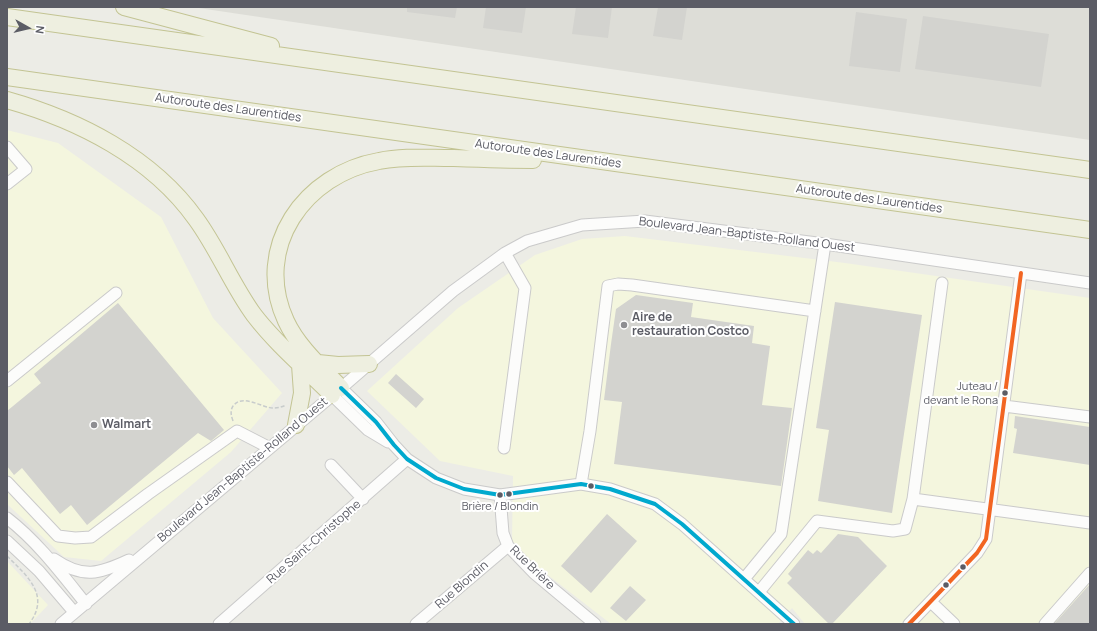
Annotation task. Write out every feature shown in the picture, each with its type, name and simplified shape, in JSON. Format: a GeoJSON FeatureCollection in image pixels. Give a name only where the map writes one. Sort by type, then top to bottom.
{"type":"FeatureCollection","features":[{"type":"Feature","properties":{"kind":"highway"},"geometry":{"type":"LineString","coordinates":[[124,7],[334,64]]}},
{"type":"Feature","properties":{"kind":"highway"},"geometry":{"type":"LineString","coordinates":[[7,17],[1090,170]]}},
{"type":"Feature","properties":{"kind":"highway","name":"Autoroute des Laurentides"},"geometry":{"type":"LineString","coordinates":[[7,77],[1090,230]]}},
{"type":"Feature","properties":{"kind":"highway"},"geometry":{"type":"LineString","coordinates":[[7,100],[52,114],[94,134],[133,158],[165,184],[183,202],[200,224],[254,315],[300,365],[337,392]]}},
{"type":"Feature","properties":{"kind":"highway"},"geometry":{"type":"LineString","coordinates":[[337,392],[318,363],[297,340],[284,317],[277,291],[277,266],[284,235],[292,217],[307,198],[329,180],[357,166],[379,160],[401,158],[606,162]]}},
{"type":"Feature","properties":{"kind":"highway"},"geometry":{"type":"LineString","coordinates":[[318,363],[338,365],[369,364]]}},
{"type":"Feature","properties":{"kind":"highway"},"geometry":{"type":"LineString","coordinates":[[296,425],[302,393],[300,365]]}},
{"type":"Feature","properties":{"kind":"street"},"geometry":{"type":"LineString","coordinates":[[7,147],[26,169],[7,184]]}},
{"type":"Feature","properties":{"kind":"street","name":"Boulevard Jean-Baptiste-Rolland Ouest"},"geometry":{"type":"LineString","coordinates":[[61,624],[337,392],[453,291],[505,253],[527,241],[582,225],[645,221],[825,244],[1090,283]]}},
{"type":"Feature","properties":{"kind":"street"},"geometry":{"type":"LineString","coordinates":[[744,578],[781,534],[825,244]]}},
{"type":"Feature","properties":{"kind":"street"},"geometry":{"type":"LineString","coordinates":[[504,448],[525,288],[505,253]]}},
{"type":"Feature","properties":{"kind":"street"},"geometry":{"type":"LineString","coordinates":[[909,624],[976,553],[986,539],[1021,273]]}},
{"type":"Feature","properties":{"kind":"street"},"geometry":{"type":"LineString","coordinates":[[759,592],[817,521],[902,531],[905,529],[913,499],[942,283]]}},
{"type":"Feature","properties":{"kind":"street"},"geometry":{"type":"LineString","coordinates":[[581,484],[590,431],[608,286],[618,284],[632,285],[815,311]]}},
{"type":"Feature","properties":{"kind":"street"},"geometry":{"type":"LineString","coordinates":[[7,381],[116,293]]}},
{"type":"Feature","properties":{"kind":"street"},"geometry":{"type":"LineString","coordinates":[[337,392],[376,422],[394,446],[408,459],[436,478],[464,489],[500,495],[581,484],[610,489],[632,495],[655,504],[682,524],[794,624]]}},
{"type":"Feature","properties":{"kind":"street"},"geometry":{"type":"LineString","coordinates":[[1004,406],[1090,417]]}},
{"type":"Feature","properties":{"kind":"street"},"geometry":{"type":"LineString","coordinates":[[7,482],[58,536],[75,538],[91,537],[148,494],[237,432],[270,448]]}},
{"type":"Feature","properties":{"kind":"street","name":"Rue Saint-Christophe"},"geometry":{"type":"LineString","coordinates":[[219,624],[408,459]]}},
{"type":"Feature","properties":{"kind":"street"},"geometry":{"type":"LineString","coordinates":[[331,464],[363,499]]}},
{"type":"Feature","properties":{"kind":"street","name":"Rue Brière"},"geometry":{"type":"LineString","coordinates":[[500,495],[503,533],[508,546],[534,573],[595,624]]}},
{"type":"Feature","properties":{"kind":"street"},"geometry":{"type":"LineString","coordinates":[[913,499],[1090,523]]}},
{"type":"Feature","properties":{"kind":"street"},"geometry":{"type":"LineString","coordinates":[[7,518],[26,532],[86,604]]}},
{"type":"Feature","properties":{"kind":"street"},"geometry":{"type":"LineString","coordinates":[[7,541],[39,572],[74,612]]}},
{"type":"Feature","properties":{"kind":"street","name":"Rue Blondin"},"geometry":{"type":"LineString","coordinates":[[416,624],[508,546]]}},
{"type":"Feature","properties":{"kind":"street"},"geometry":{"type":"LineString","coordinates":[[45,553],[70,568],[96,573],[140,557]]}},
{"type":"Feature","properties":{"kind":"street"},"geometry":{"type":"LineString","coordinates":[[1045,624],[1090,573]]}},
{"type":"Feature","properties":{"kind":"street"},"geometry":{"type":"LineString","coordinates":[[931,602],[954,624]]}},
{"type":"Feature","properties":{"kind":"path"},"geometry":{"type":"LineString","coordinates":[[237,432],[231,415],[232,409],[237,402],[243,400],[273,408],[288,405]]}},
{"type":"Feature","properties":{"kind":"path"},"geometry":{"type":"LineString","coordinates":[[7,556],[34,585],[38,596],[37,606],[29,624]]}},
{"type":"Feature","properties":{"kind":"shaded area"},"geometry":{"type":"Polygon","coordinates":[[[192,7],[1090,7],[1090,140],[192,7]]]}},
{"type":"Feature","properties":{"kind":"shaded area"},"geometry":{"type":"Polygon","coordinates":[[[7,130],[58,143],[161,217],[213,318],[282,393],[231,452],[101,561],[64,557],[7,504],[7,130]]]}},
{"type":"Feature","properties":{"kind":"shaded area"},"geometry":{"type":"Polygon","coordinates":[[[625,236],[845,263],[1090,298],[1090,624],[805,624],[792,608],[778,624],[611,624],[535,565],[512,541],[513,476],[440,461],[367,391],[458,308],[535,255],[582,239],[625,236]]]}},
{"type":"Feature","properties":{"kind":"shaded area"},"geometry":{"type":"Polygon","coordinates":[[[7,561],[48,605],[30,624],[7,624],[7,561]]]}},
{"type":"Feature","properties":{"kind":"building"},"geometry":{"type":"Polygon","coordinates":[[[407,7],[457,7],[455,18],[407,12],[407,7]]]}},
{"type":"Feature","properties":{"kind":"building"},"geometry":{"type":"Polygon","coordinates":[[[486,7],[526,7],[522,33],[483,28],[486,7]]]}},
{"type":"Feature","properties":{"kind":"building"},"geometry":{"type":"Polygon","coordinates":[[[576,7],[612,7],[608,38],[572,34],[576,7]]]}},
{"type":"Feature","properties":{"kind":"building"},"geometry":{"type":"Polygon","coordinates":[[[658,7],[687,7],[682,40],[653,36],[658,7]]]}},
{"type":"Feature","properties":{"kind":"building"},"geometry":{"type":"Polygon","coordinates":[[[856,12],[907,19],[900,72],[849,66],[856,12]]]}},
{"type":"Feature","properties":{"kind":"building"},"geometry":{"type":"Polygon","coordinates":[[[923,16],[1049,34],[1041,87],[915,69],[923,16]]]}},
{"type":"Feature","properties":{"kind":"building"},"geometry":{"type":"Polygon","coordinates":[[[636,295],[693,303],[691,317],[754,326],[752,343],[770,346],[762,405],[792,408],[781,486],[614,464],[622,402],[604,400],[611,344],[616,309],[636,295]]]}},
{"type":"Feature","properties":{"kind":"building"},"geometry":{"type":"Polygon","coordinates":[[[835,302],[922,315],[892,513],[818,501],[829,430],[816,428],[835,302]]]}},
{"type":"Feature","properties":{"kind":"building"},"geometry":{"type":"Polygon","coordinates":[[[118,303],[224,430],[211,441],[198,433],[87,525],[71,505],[60,514],[22,468],[14,475],[7,466],[7,411],[41,383],[34,374],[118,303]]]}},
{"type":"Feature","properties":{"kind":"building"},"geometry":{"type":"Polygon","coordinates":[[[396,374],[424,399],[416,408],[388,383],[396,374]]]}},
{"type":"Feature","properties":{"kind":"building"},"geometry":{"type":"Polygon","coordinates":[[[1015,416],[1090,427],[1090,465],[1013,453],[1017,429],[1014,428],[1015,416]]]}},
{"type":"Feature","properties":{"kind":"building"},"geometry":{"type":"Polygon","coordinates":[[[607,514],[637,541],[591,593],[561,566],[607,514]]]}},
{"type":"Feature","properties":{"kind":"building"},"geometry":{"type":"Polygon","coordinates":[[[838,534],[858,537],[887,566],[832,624],[829,624],[787,583],[792,578],[788,574],[808,550],[813,554],[817,550],[821,553],[838,534]]]}},
{"type":"Feature","properties":{"kind":"building"},"geometry":{"type":"Polygon","coordinates":[[[1090,584],[1090,624],[1054,624],[1090,584]]]}},
{"type":"Feature","properties":{"kind":"building"},"geometry":{"type":"Polygon","coordinates":[[[630,586],[646,600],[626,621],[610,608],[630,586]]]}},
{"type":"Feature","properties":{"kind":"transit line"},"geometry":{"type":"LineString","coordinates":[[909,624],[977,553],[986,539],[1021,273]]}},
{"type":"Feature","properties":{"kind":"transit line"},"geometry":{"type":"LineString","coordinates":[[341,388],[376,422],[407,459],[436,478],[464,489],[500,495],[581,484],[610,489],[655,504],[682,524],[794,624]]}},
{"type":"Feature","properties":{"kind":"place","name":"Aire de restauration Costco"},"geometry":{"type":"Point","coordinates":[624,325]}},
{"type":"Feature","properties":{"kind":"place","name":"Juteau / devant le Rona"},"geometry":{"type":"Point","coordinates":[1005,393]}},
{"type":"Feature","properties":{"kind":"place","name":"Walmart"},"geometry":{"type":"Point","coordinates":[94,425]}},
{"type":"Feature","properties":{"kind":"place","name":"Brière / Blondin"},"geometry":{"type":"Point","coordinates":[500,495]}}]}
